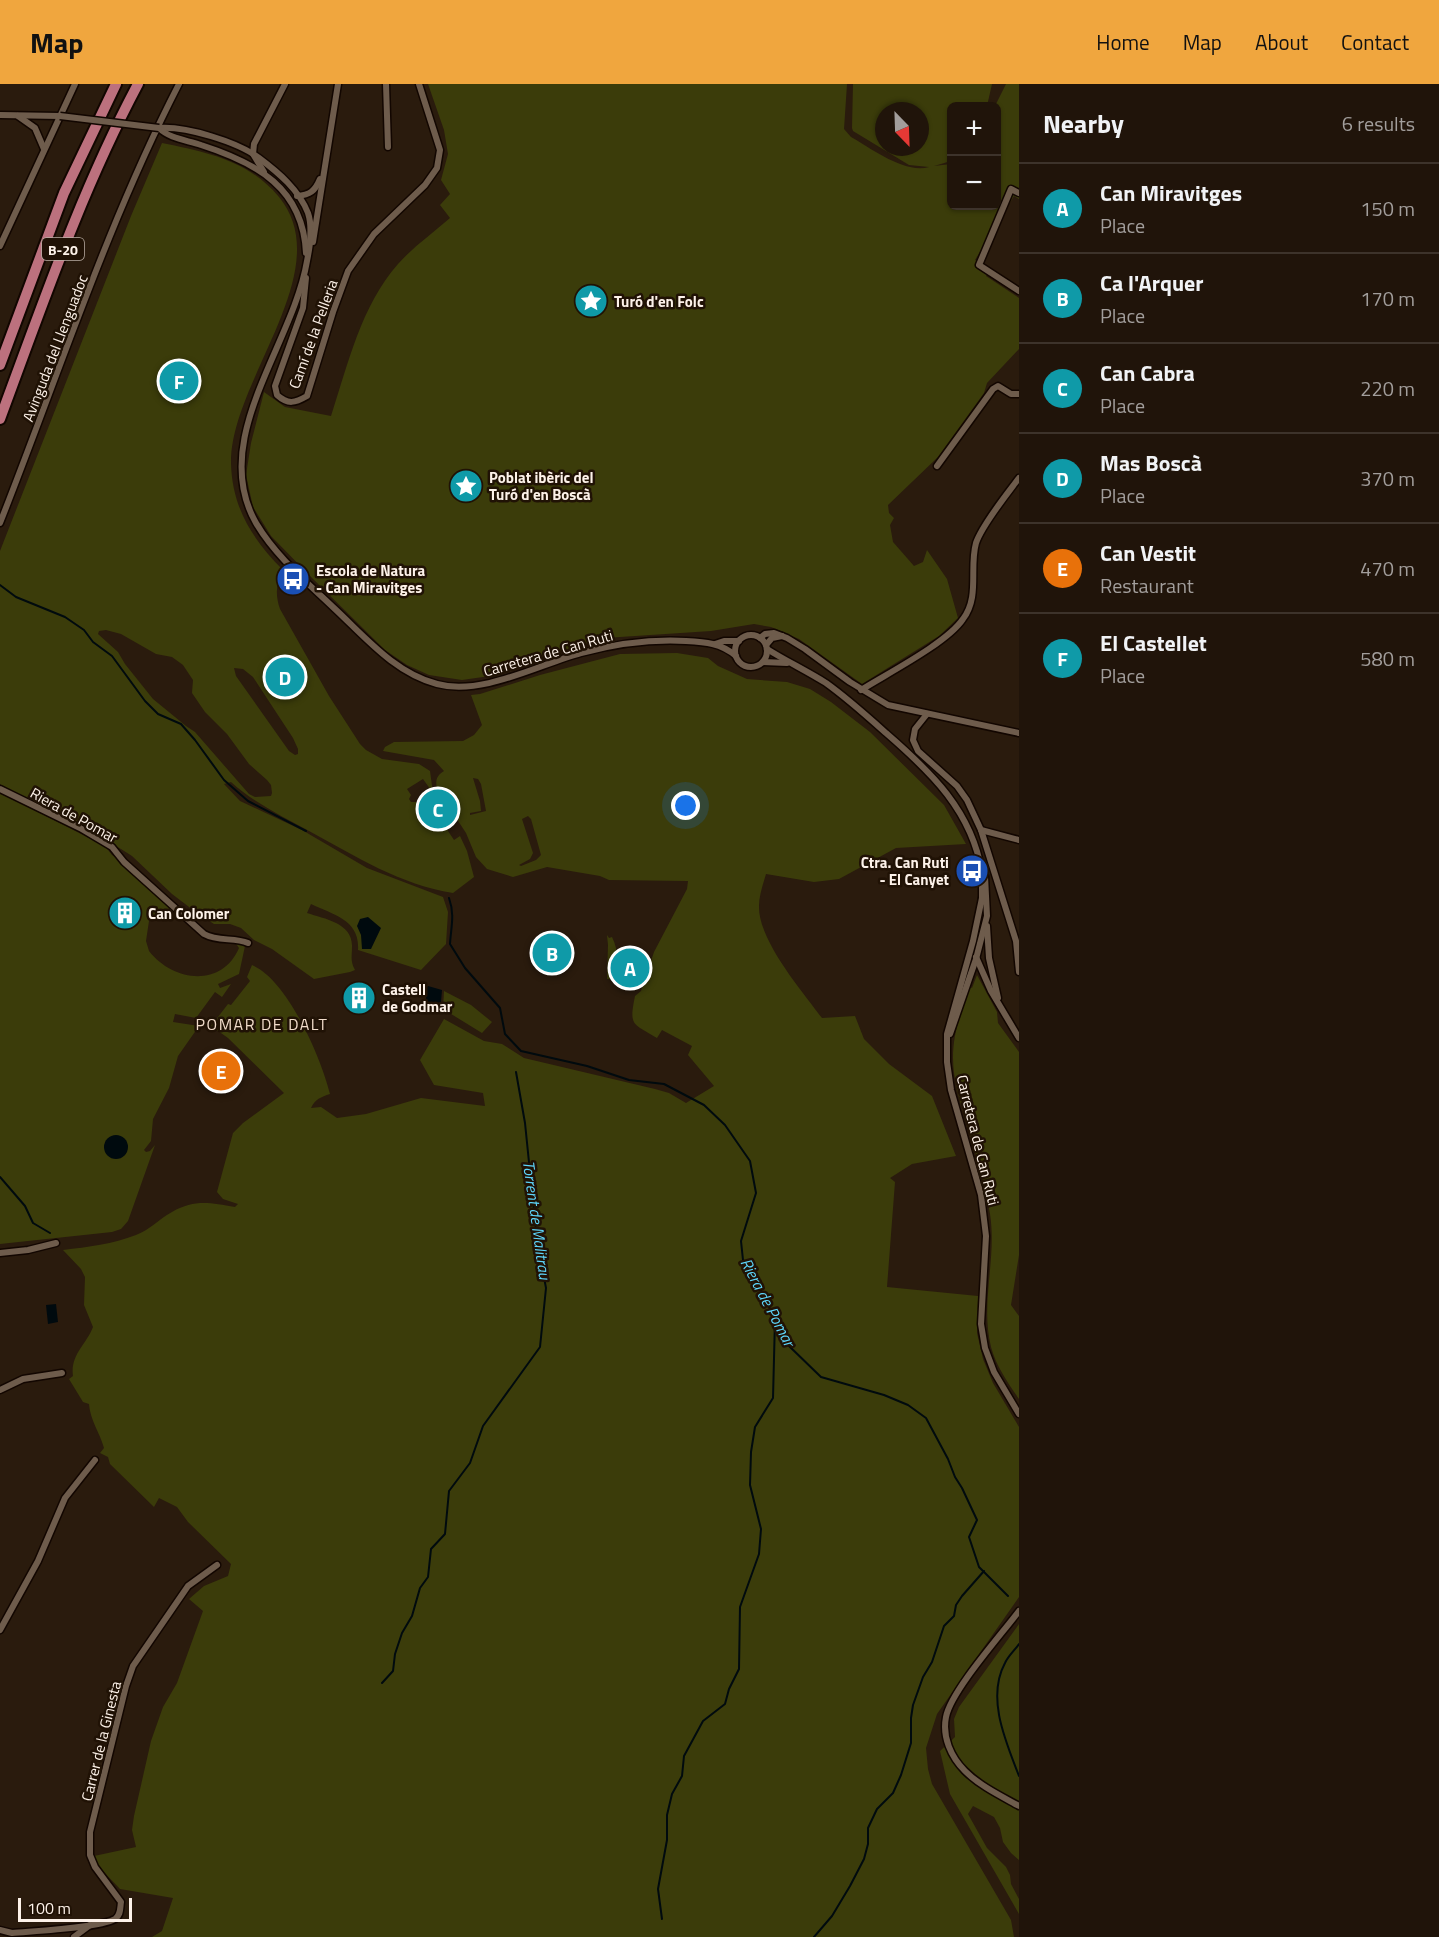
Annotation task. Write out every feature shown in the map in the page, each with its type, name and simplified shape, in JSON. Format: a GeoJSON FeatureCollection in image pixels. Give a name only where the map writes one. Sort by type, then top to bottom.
{"type":"FeatureCollection","features":[{"type":"Feature","properties":{"kind":"highway","name":"B-20"},"geometry":{"type":"LineString","coordinates":[[0,365],[64,193],[116,84]]}},
{"type":"Feature","properties":{"kind":"highway","name":"B-20"},"geometry":{"type":"LineString","coordinates":[[0,419],[47,290],[95,172],[138,84]]}},
{"type":"Feature","properties":{"kind":"street"},"geometry":{"type":"LineString","coordinates":[[0,246],[75,84]]}},
{"type":"Feature","properties":{"kind":"street","name":"Avinguda del Llenguadoc"},"geometry":{"type":"LineString","coordinates":[[0,523],[110,235],[179,84]]}},
{"type":"Feature","properties":{"kind":"street"},"geometry":{"type":"LineString","coordinates":[[253,154],[254,144],[285,84]]}},
{"type":"Feature","properties":{"kind":"street","name":"Carretera de Can Ruti"},"geometry":{"type":"LineString","coordinates":[[338,84],[312,251],[290,320],[249,420],[241,462],[242,482],[254,518],[273,547],[383,654],[417,677],[438,684],[465,686],[494,681],[607,647],[668,640],[715,644],[724,641],[739,641]]}},
{"type":"Feature","properties":{"kind":"street"},"geometry":{"type":"LineString","coordinates":[[386,84],[388,147]]}},
{"type":"Feature","properties":{"kind":"street","name":"Camí de la Pelleria"},"geometry":{"type":"LineString","coordinates":[[289,403],[297,402],[307,396],[348,271],[374,234],[425,185],[437,168],[440,150],[419,84]]}},
{"type":"Feature","properties":{"kind":"street","name":"Carretera de Can Ruti"},"geometry":{"type":"LineString","coordinates":[[0,115],[60,116],[159,128],[167,127],[243,147],[283,177],[299,196],[310,222],[310,245],[306,266]]}},
{"type":"Feature","properties":{"kind":"street"},"geometry":{"type":"LineString","coordinates":[[17,115],[35,128],[44,149]]}},
{"type":"Feature","properties":{"kind":"street","name":"Carretera de Can Ruti"},"geometry":{"type":"LineString","coordinates":[[159,128],[166,135],[214,149],[266,174]]}},
{"type":"Feature","properties":{"kind":"street"},"geometry":{"type":"LineString","coordinates":[[243,147],[254,144]]}},
{"type":"Feature","properties":{"kind":"street","name":"Carretera de Can Ruti"},"geometry":{"type":"LineString","coordinates":[[253,154],[266,174],[284,190],[301,219],[305,239],[306,291],[303,308],[275,386],[277,395],[289,403]]}},
{"type":"Feature","properties":{"kind":"street"},"geometry":{"type":"LineString","coordinates":[[299,196],[316,190],[323,173]]}},
{"type":"Feature","properties":{"kind":"street"},"geometry":{"type":"LineString","coordinates":[[1019,193],[1011,189],[979,265],[1019,291]]}},
{"type":"Feature","properties":{"kind":"street","name":"Carretera de Can Ruti"},"geometry":{"type":"LineString","coordinates":[[284,190],[299,196]]}},
{"type":"Feature","properties":{"kind":"street"},"geometry":{"type":"LineString","coordinates":[[938,466],[993,389],[998,387],[1011,394],[1019,394]]}},
{"type":"Feature","properties":{"kind":"street"},"geometry":{"type":"LineString","coordinates":[[861,690],[944,638],[965,618],[970,608],[973,590],[976,542],[1019,478]]}},
{"type":"Feature","properties":{"kind":"street"},"geometry":{"type":"LineString","coordinates":[[1010,490],[1019,491]]}},
{"type":"Feature","properties":{"kind":"street"},"geometry":{"type":"LineString","coordinates":[[760,638],[765,634],[774,633],[783,636],[805,649],[861,690],[888,705],[1019,733]]}},
{"type":"Feature","properties":{"kind":"street"},"geometry":{"type":"LineString","coordinates":[[766,647],[760,638],[750,635],[739,641],[735,649],[736,656],[740,663],[748,667],[763,662],[791,663]]}},
{"type":"Feature","properties":{"kind":"street"},"geometry":{"type":"LineString","coordinates":[[763,662],[766,647],[772,638],[783,636]]}},
{"type":"Feature","properties":{"kind":"street","name":"Carretera de Can Ruti"},"geometry":{"type":"LineString","coordinates":[[715,644],[736,656]]}},
{"type":"Feature","properties":{"kind":"street","name":"Carretera de Can Ruti"},"geometry":{"type":"LineString","coordinates":[[766,647],[838,693],[908,752],[949,794],[968,825],[982,873],[982,916],[976,959]]}},
{"type":"Feature","properties":{"kind":"street"},"geometry":{"type":"LineString","coordinates":[[927,714],[913,734],[915,746],[957,786],[981,830],[1016,941],[1019,972]]}},
{"type":"Feature","properties":{"kind":"street","name":"Riera de Pomar"},"geometry":{"type":"LineString","coordinates":[[0,789],[80,828],[112,847],[124,862],[204,934],[211,938],[240,940],[248,943]]}},
{"type":"Feature","properties":{"kind":"street"},"geometry":{"type":"LineString","coordinates":[[981,830],[1019,840]]}},
{"type":"Feature","properties":{"kind":"street","name":"Carretera de Can Ruti"},"geometry":{"type":"LineString","coordinates":[[948,1043],[976,959],[987,916],[986,883],[982,873]]}},
{"type":"Feature","properties":{"kind":"street","name":"Carretera de Can Ruti"},"geometry":{"type":"LineString","coordinates":[[982,898],[973,941],[951,1015],[947,1034],[947,1062],[951,1090],[981,1195],[986,1236],[981,1324],[985,1348],[994,1372],[1019,1414]]}},
{"type":"Feature","properties":{"kind":"street"},"geometry":{"type":"LineString","coordinates":[[987,916],[988,958],[999,1002]]}},
{"type":"Feature","properties":{"kind":"street"},"geometry":{"type":"LineString","coordinates":[[976,959],[991,992],[1019,1038]]}},
{"type":"Feature","properties":{"kind":"street"},"geometry":{"type":"LineString","coordinates":[[0,1253],[28,1250],[56,1243]]}},
{"type":"Feature","properties":{"kind":"street"},"geometry":{"type":"LineString","coordinates":[[0,1390],[22,1379],[62,1373]]}},
{"type":"Feature","properties":{"kind":"street"},"geometry":{"type":"LineString","coordinates":[[0,1630],[39,1561],[65,1498],[95,1460]]}},
{"type":"Feature","properties":{"kind":"street","name":"Carrer de la Ginesta"},"geometry":{"type":"LineString","coordinates":[[91,1924],[115,1919],[120,1913],[121,1902],[90,1855],[90,1832],[133,1666],[188,1586],[218,1565]]}},
{"type":"Feature","properties":{"kind":"street"},"geometry":{"type":"LineString","coordinates":[[1019,1611],[953,1699],[945,1718],[946,1740],[953,1756],[966,1772],[1019,1806]]}},
{"type":"Feature","properties":{"kind":"street"},"geometry":{"type":"LineString","coordinates":[[64,1927],[72,1937],[91,1924]]}},
{"type":"Feature","properties":{"kind":"street"},"geometry":{"type":"LineString","coordinates":[[0,1930],[12,1933],[91,1924]]}},
{"type":"Feature","properties":{"kind":"shaded area"},"geometry":{"type":"Polygon","coordinates":[[[428,84],[847,84],[844,129],[851,137],[875,151],[875,156],[884,156],[910,167],[929,167],[909,165],[894,156],[929,156],[929,102],[875,102],[875,144],[853,131],[853,84],[992,84],[988,102],[947,102],[947,162],[934,166],[947,164],[947,210],[1001,210],[1001,102],[997,102],[1006,84],[1019,84],[1019,199],[1014,196],[975,260],[990,268],[986,276],[1019,298],[1019,349],[987,383],[984,393],[938,457],[888,505],[889,513],[894,518],[890,525],[893,542],[914,566],[923,562],[927,550],[947,579],[958,618],[939,636],[862,684],[799,639],[771,627],[754,624],[711,631],[605,638],[550,654],[490,676],[462,680],[429,675],[407,665],[385,650],[271,536],[253,507],[246,475],[251,443],[264,392],[285,407],[331,416],[357,336],[374,298],[398,264],[450,218],[440,205],[450,194],[441,180],[448,154],[444,130],[428,84]]]}},
{"type":"Feature","properties":{"kind":"shaded area"},"geometry":{"type":"Polygon","coordinates":[[[162,143],[210,154],[254,174],[279,197],[294,226],[297,258],[290,292],[235,431],[231,463],[235,494],[254,535],[283,570],[277,589],[280,609],[329,696],[366,750],[382,759],[419,764],[430,771],[433,793],[423,779],[407,789],[411,795],[409,799],[411,802],[416,802],[423,812],[432,807],[454,840],[460,836],[474,877],[453,893],[415,883],[361,859],[279,814],[249,796],[231,782],[224,784],[240,801],[302,830],[367,868],[443,897],[448,912],[446,944],[421,970],[358,950],[355,932],[350,925],[337,915],[311,904],[307,913],[337,923],[348,932],[355,970],[314,979],[272,949],[254,940],[241,928],[230,924],[214,924],[193,910],[121,849],[0,784],[0,551],[131,216],[162,143]],[[106,630],[99,631],[98,634],[118,652],[153,699],[195,732],[249,794],[255,797],[271,796],[271,785],[249,764],[192,693],[193,680],[183,665],[172,657],[156,654],[121,634],[106,630]],[[234,668],[236,676],[289,751],[295,755],[298,754],[293,738],[253,677],[243,669],[234,668]]]}},
{"type":"Feature","properties":{"kind":"shaded area"},"geometry":{"type":"Polygon","coordinates":[[[677,653],[708,658],[718,666],[747,679],[787,682],[810,689],[870,732],[944,805],[966,844],[896,848],[839,879],[814,882],[766,874],[759,906],[761,919],[773,949],[822,1018],[855,1016],[864,1039],[889,1064],[932,1096],[956,1156],[912,1164],[890,1178],[895,1182],[887,1287],[978,1296],[977,1333],[983,1359],[993,1383],[1019,1427],[1019,1597],[937,1714],[926,1748],[932,1784],[1011,1920],[1014,1937],[152,1937],[162,1931],[173,1898],[120,1889],[100,1868],[94,1856],[136,1847],[132,1830],[151,1741],[163,1707],[177,1683],[203,1611],[189,1599],[204,1586],[228,1576],[231,1564],[188,1522],[177,1507],[159,1498],[154,1507],[110,1464],[108,1457],[100,1453],[104,1448],[91,1416],[89,1404],[83,1402],[69,1379],[73,1376],[76,1356],[93,1327],[84,1305],[85,1277],[81,1269],[63,1250],[109,1243],[136,1235],[172,1212],[188,1205],[210,1203],[235,1207],[238,1204],[223,1199],[217,1192],[233,1133],[284,1093],[228,1038],[211,1026],[250,981],[247,977],[252,965],[265,973],[278,986],[311,1041],[330,1094],[314,1102],[311,1108],[321,1107],[337,1118],[366,1114],[421,1098],[485,1106],[483,1093],[434,1085],[420,1060],[444,1019],[484,1041],[502,1044],[524,1058],[655,1089],[669,1093],[686,1103],[714,1086],[688,1055],[692,1046],[662,1030],[657,1038],[634,1023],[632,1013],[635,996],[641,991],[654,952],[687,889],[688,881],[609,880],[600,876],[547,867],[513,877],[487,869],[476,857],[466,833],[437,789],[437,778],[444,771],[434,760],[383,751],[385,747],[394,742],[463,741],[474,735],[482,725],[471,695],[620,654],[677,653]],[[473,778],[481,811],[470,813],[470,815],[486,811],[481,784],[478,779],[473,778]],[[528,816],[522,819],[533,853],[530,859],[519,865],[521,866],[536,860],[541,855],[531,819],[528,816]]]}},
{"type":"Feature","properties":{"kind":"shaded area"},"geometry":{"type":"Polygon","coordinates":[[[0,793],[105,846],[112,855],[172,905],[167,913],[149,921],[146,941],[149,951],[171,969],[184,974],[209,975],[221,970],[231,961],[239,948],[235,942],[240,942],[245,946],[239,974],[218,984],[220,988],[231,984],[222,997],[215,992],[196,1018],[175,1014],[173,1022],[199,1026],[178,1056],[169,1088],[153,1119],[151,1141],[144,1150],[150,1151],[155,1145],[128,1221],[121,1229],[112,1232],[0,1244],[0,793]]]}},
{"type":"Feature","properties":{"kind":"shaded area"},"geometry":{"type":"Polygon","coordinates":[[[368,917],[381,928],[371,949],[362,949],[361,935],[357,926],[360,919],[368,917]]]}},
{"type":"Feature","properties":{"kind":"shaded area"},"geometry":{"type":"Polygon","coordinates":[[[607,935],[609,938],[612,937],[617,953],[615,969],[610,979],[607,979],[607,935]]]}},
{"type":"Feature","properties":{"kind":"shaded area"},"geometry":{"type":"Polygon","coordinates":[[[977,975],[997,1012],[998,1023],[1019,1052],[1019,1255],[1011,1305],[1019,1316],[1019,1399],[999,1368],[991,1347],[987,1314],[992,1248],[990,1214],[983,1179],[957,1090],[953,1066],[954,1040],[958,1022],[970,987],[972,988],[977,975]]]}},
{"type":"Feature","properties":{"kind":"shaded area"},"geometry":{"type":"Polygon","coordinates":[[[428,986],[442,990],[440,1014],[426,1006],[428,986]]]}},
{"type":"Feature","properties":{"kind":"shaded area"},"geometry":{"type":"Polygon","coordinates":[[[444,991],[471,1005],[492,1022],[482,1033],[443,1009],[444,991]]]}},
{"type":"Feature","properties":{"kind":"shaded area"},"geometry":{"type":"Polygon","coordinates":[[[116,1135],[124,1139],[128,1147],[124,1155],[116,1159],[108,1155],[104,1147],[108,1139],[116,1135]]]}},
{"type":"Feature","properties":{"kind":"shaded area"},"geometry":{"type":"Polygon","coordinates":[[[56,1304],[58,1322],[48,1324],[46,1305],[56,1304]]]}},
{"type":"Feature","properties":{"kind":"shaded area"},"geometry":{"type":"Polygon","coordinates":[[[1019,1624],[1019,1860],[1003,1842],[1000,1828],[994,1817],[973,1806],[968,1814],[987,1848],[1006,1867],[1019,1899],[1019,1914],[950,1794],[940,1751],[955,1737],[954,1719],[959,1707],[1019,1624]]]}},
{"type":"Feature","properties":{"kind":"waterway","name":"Riera de Pomar"},"geometry":{"type":"LineString","coordinates":[[0,585],[16,597],[65,617],[84,630],[93,642],[112,656],[145,701],[158,714],[181,724],[224,780],[248,801],[306,831]]}},
{"type":"Feature","properties":{"kind":"waterway","name":"Riera de Pomar"},"geometry":{"type":"LineString","coordinates":[[449,898],[452,916],[450,944],[465,968],[500,1008],[505,1034],[521,1051],[587,1066],[629,1080],[664,1084],[704,1105],[725,1125],[750,1161],[756,1193],[741,1241],[743,1260],[748,1265],[788,1345],[821,1377],[884,1395],[908,1405],[926,1418],[977,1520],[969,1537],[979,1567],[1008,1596]]}},
{"type":"Feature","properties":{"kind":"waterway","name":"Torrent de Malitrau"},"geometry":{"type":"LineString","coordinates":[[382,1683],[393,1671],[395,1654],[402,1633],[412,1616],[420,1588],[428,1577],[431,1549],[445,1534],[449,1491],[470,1463],[483,1426],[540,1347],[546,1288],[537,1241],[525,1123],[516,1072]]}},
{"type":"Feature","properties":{"kind":"waterway"},"geometry":{"type":"LineString","coordinates":[[0,1177],[25,1206],[33,1223],[50,1233]]}},
{"type":"Feature","properties":{"kind":"waterway"},"geometry":{"type":"LineString","coordinates":[[662,1919],[658,1889],[667,1840],[667,1815],[672,1794],[682,1776],[684,1756],[703,1721],[725,1704],[729,1689],[739,1669],[740,1607],[759,1554],[761,1529],[750,1485],[751,1452],[755,1427],[773,1398],[775,1319]]}},
{"type":"Feature","properties":{"kind":"waterway"},"geometry":{"type":"LineString","coordinates":[[814,1937],[832,1916],[850,1886],[864,1859],[868,1844],[868,1828],[877,1809],[893,1793],[901,1775],[911,1743],[913,1705],[923,1677],[932,1662],[944,1626],[954,1616],[956,1605],[962,1596],[984,1571]]}},
{"type":"Feature","properties":{"kind":"waterway"},"geometry":{"type":"LineString","coordinates":[[1019,1644],[1005,1663],[997,1691],[1000,1720],[1019,1776]]}},
{"type":"Feature","properties":{"kind":"place","name":"Turó d'en Folc"},"geometry":{"type":"Point","coordinates":[591,301]}},
{"type":"Feature","properties":{"kind":"place","name":"El Castellet"},"geometry":{"type":"Point","coordinates":[179,381]}},
{"type":"Feature","properties":{"kind":"place","name":"Poblat ibèric del Turó d'en Boscà"},"geometry":{"type":"Point","coordinates":[466,486]}},
{"type":"Feature","properties":{"kind":"place","name":"Escola de Natura - Can Miravitges"},"geometry":{"type":"Point","coordinates":[293,579]}},
{"type":"Feature","properties":{"kind":"place","name":"Mas Boscà"},"geometry":{"type":"Point","coordinates":[285,677]}},
{"type":"Feature","properties":{"kind":"place","name":"Can Cabra"},"geometry":{"type":"Point","coordinates":[438,809]}},
{"type":"Feature","properties":{"kind":"place","name":"Ctra. Can Ruti - El Canyet"},"geometry":{"type":"Point","coordinates":[972,871]}},
{"type":"Feature","properties":{"kind":"place","name":"Can Colomer"},"geometry":{"type":"Point","coordinates":[125,913]}},
{"type":"Feature","properties":{"kind":"place","name":"Ca l'Arquer"},"geometry":{"type":"Point","coordinates":[552,953]}},
{"type":"Feature","properties":{"kind":"place","name":"Can Miravitges"},"geometry":{"type":"Point","coordinates":[630,968]}},
{"type":"Feature","properties":{"kind":"place","name":"Castell de Godmar"},"geometry":{"type":"Point","coordinates":[359,998]}},
{"type":"Feature","properties":{"kind":"place","name":"Can Vestit"},"geometry":{"type":"Point","coordinates":[221,1071]}},
{"type":"Feature","properties":{"kind":"district","name":"POMAR DE DALT"},"geometry":{"type":"Point","coordinates":[262,1024]}}]}
